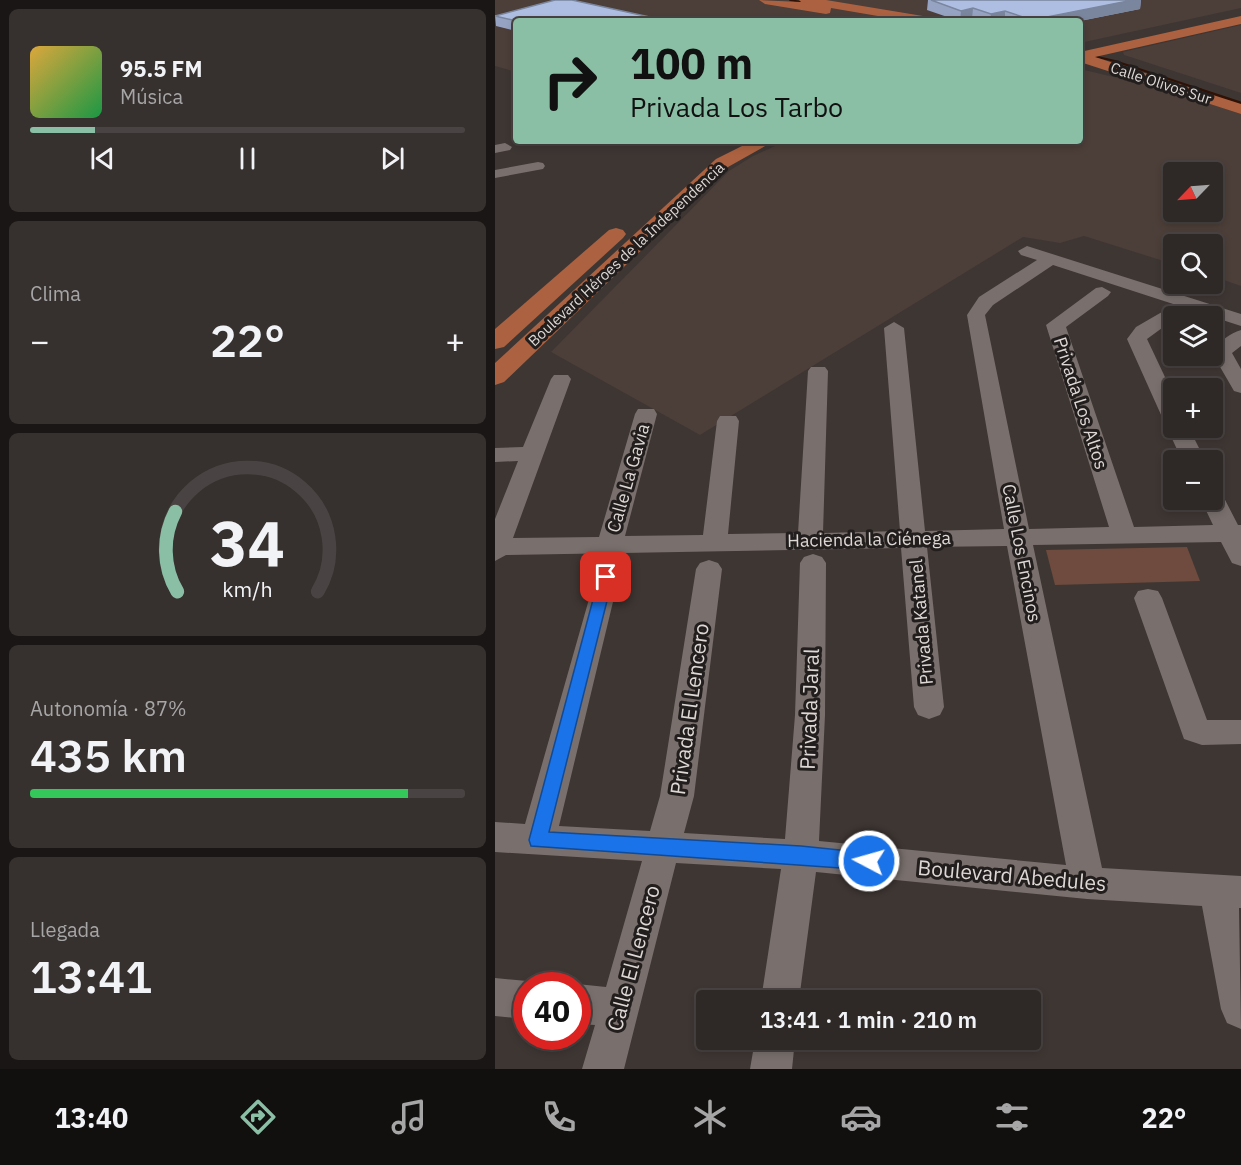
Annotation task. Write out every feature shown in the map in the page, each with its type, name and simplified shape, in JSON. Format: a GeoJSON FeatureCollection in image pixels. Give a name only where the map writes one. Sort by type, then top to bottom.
{"type":"FeatureCollection","features":[{"type":"Feature","properties":{"kind":"main road"},"geometry":{"type":"LineString","coordinates":[[765,0],[870,18]]}},
{"type":"Feature","properties":{"kind":"main road"},"geometry":{"type":"LineString","coordinates":[[805,0],[911,18]]}},
{"type":"Feature","properties":{"kind":"main road"},"geometry":{"type":"LineString","coordinates":[[1109,47],[1241,13]]}},
{"type":"Feature","properties":{"kind":"main road"},"geometry":{"type":"LineString","coordinates":[[1109,47],[1241,20]]}},
{"type":"Feature","properties":{"kind":"main road","name":"Calle Olivos Sur"},"geometry":{"type":"LineString","coordinates":[[1083,50],[1109,47],[1128,60],[1241,97]]}},
{"type":"Feature","properties":{"kind":"main road","name":"Calle Olivos Sur"},"geometry":{"type":"LineString","coordinates":[[1083,51],[1174,87],[1241,109]]}},
{"type":"Feature","properties":{"kind":"main road"},"geometry":{"type":"LineString","coordinates":[[1083,66],[1174,87]]}},
{"type":"Feature","properties":{"kind":"main road","name":"Boulevard Héroes de la Independencia"},"geometry":{"type":"LineString","coordinates":[[660,193],[700,160],[731,144]]}},
{"type":"Feature","properties":{"kind":"main road","name":"Boulevard Héroes de la Independencia"},"geometry":{"type":"LineString","coordinates":[[495,377],[722,163],[759,144]]}},
{"type":"Feature","properties":{"kind":"main road"},"geometry":{"type":"LineString","coordinates":[[700,160],[691,177],[703,182]]}},
{"type":"Feature","properties":{"kind":"main road","name":"Boulevard Héroes de la Independencia"},"geometry":{"type":"LineString","coordinates":[[495,342],[635,217]]}},
{"type":"Feature","properties":{"kind":"street"},"geometry":{"type":"LineString","coordinates":[[495,174],[538,166]]}},
{"type":"Feature","properties":{"kind":"street","name":"Calle Los Encinos"},"geometry":{"type":"LineString","coordinates":[[1087,882],[976,315],[986,302],[1039,255],[1241,320]]}},
{"type":"Feature","properties":{"kind":"street","name":"Privada Los Altos"},"geometry":{"type":"LineString","coordinates":[[1102,292],[1056,325],[1124,535]]}},
{"type":"Feature","properties":{"kind":"street"},"geometry":{"type":"LineString","coordinates":[[1163,317],[1143,331],[1137,339],[1163,395]]}},
{"type":"Feature","properties":{"kind":"street","name":"Privada Katanel"},"geometry":{"type":"LineString","coordinates":[[894,328],[929,707]]}},
{"type":"Feature","properties":{"kind":"street"},"geometry":{"type":"LineString","coordinates":[[1241,336],[1222,353],[1241,387]]}},
{"type":"Feature","properties":{"kind":"street","name":"Privada Jaral"},"geometry":{"type":"LineString","coordinates":[[781,990],[801,855],[810,716],[812,551],[818,371]]}},
{"type":"Feature","properties":{"kind":"street"},"geometry":{"type":"LineString","coordinates":[[496,549],[502,513],[531,454],[561,379]]}},
{"type":"Feature","properties":{"kind":"street","name":"Calle La Gavia"},"geometry":{"type":"LineString","coordinates":[[610,543],[646,414]]}},
{"type":"Feature","properties":{"kind":"street","name":"Privada El Lencero"},"geometry":{"type":"LineString","coordinates":[[662,848],[678,796],[684,759],[728,421]]}},
{"type":"Feature","properties":{"kind":"street"},"geometry":{"type":"LineString","coordinates":[[495,455],[531,454]]}},
{"type":"Feature","properties":{"kind":"street"},"geometry":{"type":"LineString","coordinates":[[1220,510],[1235,533],[1241,557]]}},
{"type":"Feature","properties":{"kind":"street","name":"Hacienda la Ciénega"},"geometry":{"type":"LineString","coordinates":[[496,549],[610,543],[712,555],[812,551],[913,538],[1235,533]]}},
{"type":"Feature","properties":{"kind":"street"},"geometry":{"type":"LineString","coordinates":[[538,840],[606,577]]}},
{"type":"Feature","properties":{"kind":"street"},"geometry":{"type":"LineString","coordinates":[[1148,598],[1195,730],[1202,733],[1241,732]]}},
{"type":"Feature","properties":{"kind":"street","name":"Boulevard Abedules"},"geometry":{"type":"LineString","coordinates":[[495,837],[801,855],[1087,882],[1229,891]]}},
{"type":"Feature","properties":{"kind":"street","name":"Calle El Lencero"},"geometry":{"type":"LineString","coordinates":[[603,1069],[662,848]]}},
{"type":"Feature","properties":{"kind":"street"},"geometry":{"type":"LineString","coordinates":[[1229,891],[1241,1009]]}},
{"type":"Feature","properties":{"kind":"street"},"geometry":{"type":"LineString","coordinates":[[495,997],[513,999]]}},
{"type":"Feature","properties":{"kind":"street"},"geometry":{"type":"LineString","coordinates":[[591,1005],[620,1008]]}},
{"type":"Feature","properties":{"kind":"street"},"geometry":{"type":"LineString","coordinates":[[771,1069],[774,1050]]}},
{"type":"Feature","properties":{"kind":"shaded area"},"geometry":{"type":"Polygon","coordinates":[[[495,0],[1241,0],[1241,8],[1083,42],[1083,18],[513,18],[513,71],[495,66],[495,0]]]}},
{"type":"Feature","properties":{"kind":"shaded area"},"geometry":{"type":"Polygon","coordinates":[[[1241,25],[1241,93],[1124,55],[1123,52],[1241,25]]]}},
{"type":"Feature","properties":{"kind":"shaded area"},"geometry":{"type":"Polygon","coordinates":[[[1083,70],[1169,90],[1241,114],[1241,286],[1223,280],[1223,234],[1163,234],[1163,261],[1084,236],[1060,243],[1023,237],[700,435],[551,352],[729,171],[753,156],[779,144],[1083,144],[1083,70]]]}},
{"type":"Feature","properties":{"kind":"shaded area"},"geometry":{"type":"Polygon","coordinates":[[[1187,547],[1200,581],[1055,585],[1046,550],[1187,547]]]}},
{"type":"Feature","properties":{"kind":"building"},"geometry":{"type":"Polygon","coordinates":[[[555,0],[572,0],[654,18],[513,18],[513,20],[495,16],[555,0]]]}},
{"type":"Feature","properties":{"kind":"building"},"geometry":{"type":"Polygon","coordinates":[[[931,0],[1133,0],[1042,18],[1026,18],[1005,11],[991,14],[973,8],[961,11],[931,0]]]}},
{"type":"Feature","properties":{"kind":"waterway"},"geometry":{"type":"LineString","coordinates":[[790,0],[806,3]]}},
{"type":"Feature","properties":{"kind":"waterway"},"geometry":{"type":"LineString","coordinates":[[1083,54],[1115,61],[1202,90]]}},
{"type":"Feature","properties":{"kind":"waterway"},"geometry":{"type":"LineString","coordinates":[[1198,89],[1241,103]]}},
{"type":"Feature","properties":{"kind":"route"},"geometry":{"type":"LineString","coordinates":[[606,577],[538,840],[869,861]]}}]}
